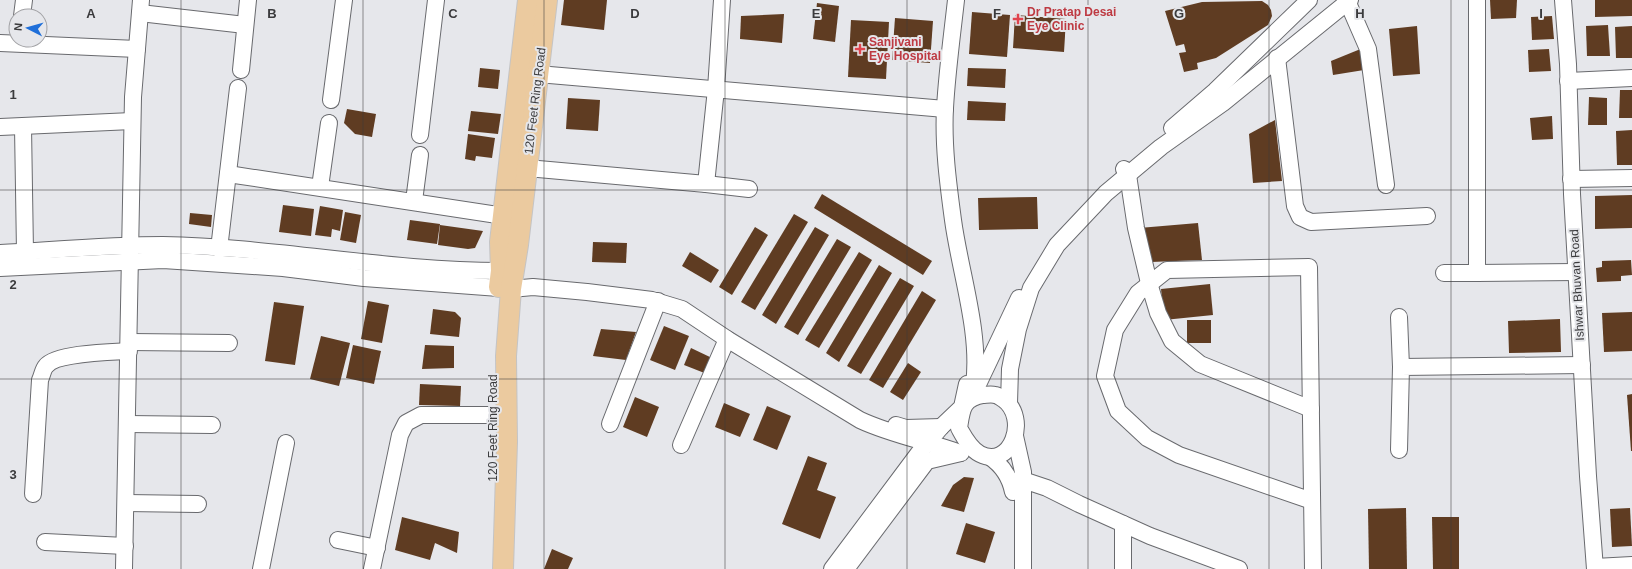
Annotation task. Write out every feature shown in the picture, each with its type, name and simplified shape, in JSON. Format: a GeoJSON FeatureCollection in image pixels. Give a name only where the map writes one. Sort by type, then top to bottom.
{"type":"FeatureCollection","features":[{"type":"Feature","properties":{"kind":"main road","name":"120 Feet Ring Road"},"geometry":{"type":"LineString","coordinates":[[503,569],[507,442],[506,280],[500,242],[528,0]]}},
{"type":"Feature","properties":{"kind":"main road","name":"120 Feet Ring Road"},"geometry":{"type":"LineString","coordinates":[[489,569],[494,415],[493,358],[506,280],[518,245],[547,0]]}},
{"type":"Feature","properties":{"kind":"street"},"geometry":{"type":"LineString","coordinates":[[241,70],[248,0]]}},
{"type":"Feature","properties":{"kind":"street"},"geometry":{"type":"LineString","coordinates":[[331,100],[344,0]]}},
{"type":"Feature","properties":{"kind":"street"},"geometry":{"type":"LineString","coordinates":[[420,135],[436,0]]}},
{"type":"Feature","properties":{"kind":"street"},"geometry":{"type":"LineString","coordinates":[[706,184],[716,89],[722,0]]}},
{"type":"Feature","properties":{"kind":"street"},"geometry":{"type":"LineString","coordinates":[[956,0],[945,109],[945,147],[953,220],[973,334],[967,402]]}},
{"type":"Feature","properties":{"kind":"street"},"geometry":{"type":"LineString","coordinates":[[1292,18],[1294,0]]}},
{"type":"Feature","properties":{"kind":"street"},"geometry":{"type":"LineString","coordinates":[[1239,569],[1123,524],[1047,488],[1017,481],[1000,464],[985,456],[967,442],[958,428],[967,402],[1033,269],[1066,222],[1126,172],[1215,91],[1310,0]]}},
{"type":"Feature","properties":{"kind":"street"},"geometry":{"type":"LineString","coordinates":[[1477,0],[1477,273]]}},
{"type":"Feature","properties":{"kind":"street","name":"Ishwar Bhuvan Road"},"geometry":{"type":"LineString","coordinates":[[1563,0],[1576,272],[1595,568]]}},
{"type":"Feature","properties":{"kind":"street"},"geometry":{"type":"LineString","coordinates":[[1023,569],[1017,481],[1015,436],[1016,418],[1009,403],[1010,369],[1018,329],[1032,288],[1057,245],[1106,193],[1126,172],[1223,103],[1276,58],[1349,1],[1368,49],[1386,185]]}},
{"type":"Feature","properties":{"kind":"street"},"geometry":{"type":"LineString","coordinates":[[124,569],[130,346],[132,121],[141,6],[245,25]]}},
{"type":"Feature","properties":{"kind":"street"},"geometry":{"type":"LineString","coordinates":[[48,44],[137,49]]}},
{"type":"Feature","properties":{"kind":"street"},"geometry":{"type":"LineString","coordinates":[[1276,58],[1295,206],[1300,217],[1311,222],[1427,216]]}},
{"type":"Feature","properties":{"kind":"street"},"geometry":{"type":"LineString","coordinates":[[538,74],[945,109]]}},
{"type":"Feature","properties":{"kind":"street"},"geometry":{"type":"LineString","coordinates":[[1568,81],[1632,78]]}},
{"type":"Feature","properties":{"kind":"street"},"geometry":{"type":"LineString","coordinates":[[219,249],[238,88]]}},
{"type":"Feature","properties":{"kind":"street"},"geometry":{"type":"LineString","coordinates":[[0,127],[132,121]]}},
{"type":"Feature","properties":{"kind":"street"},"geometry":{"type":"LineString","coordinates":[[320,188],[329,123]]}},
{"type":"Feature","properties":{"kind":"street"},"geometry":{"type":"LineString","coordinates":[[23,127],[25,252]]}},
{"type":"Feature","properties":{"kind":"street"},"geometry":{"type":"LineString","coordinates":[[414,201],[420,155]]}},
{"type":"Feature","properties":{"kind":"street"},"geometry":{"type":"LineString","coordinates":[[527,168],[749,189]]}},
{"type":"Feature","properties":{"kind":"street"},"geometry":{"type":"LineString","coordinates":[[1126,172],[1136,228],[1149,283],[1158,313],[1172,341],[1200,364],[1311,409]]}},
{"type":"Feature","properties":{"kind":"street"},"geometry":{"type":"LineString","coordinates":[[228,174],[414,201],[504,216]]}},
{"type":"Feature","properties":{"kind":"street"},"geometry":{"type":"LineString","coordinates":[[1571,179],[1632,178]]}},
{"type":"Feature","properties":{"kind":"street"},"geometry":{"type":"LineString","coordinates":[[0,268],[130,254],[163,245],[284,254],[366,264],[470,271],[533,287],[587,292],[658,302],[682,308],[727,339],[860,420],[880,429],[928,442],[960,453],[985,456],[1005,452],[1015,436]]}},
{"type":"Feature","properties":{"kind":"street"},"geometry":{"type":"LineString","coordinates":[[0,253],[130,254],[163,260],[283,268],[364,278],[506,280],[533,278],[654,292],[686,301],[864,412],[883,421],[906,428],[941,427]]}},
{"type":"Feature","properties":{"kind":"street"},"geometry":{"type":"LineString","coordinates":[[1312,501],[1179,455],[1147,438],[1118,411],[1105,376],[1115,330],[1138,293],[1167,270],[1309,267],[1313,569]]}},
{"type":"Feature","properties":{"kind":"street"},"geometry":{"type":"LineString","coordinates":[[1444,273],[1576,272]]}},
{"type":"Feature","properties":{"kind":"street"},"geometry":{"type":"LineString","coordinates":[[610,424],[658,302]]}},
{"type":"Feature","properties":{"kind":"street"},"geometry":{"type":"LineString","coordinates":[[1399,317],[1401,367],[1399,450]]}},
{"type":"Feature","properties":{"kind":"street"},"geometry":{"type":"LineString","coordinates":[[681,445],[727,339]]}},
{"type":"Feature","properties":{"kind":"street"},"geometry":{"type":"LineString","coordinates":[[33,494],[40,380],[46,365],[55,360],[70,356],[130,346],[229,343]]}},
{"type":"Feature","properties":{"kind":"street"},"geometry":{"type":"LineString","coordinates":[[1401,367],[1582,365]]}},
{"type":"Feature","properties":{"kind":"street"},"geometry":{"type":"LineString","coordinates":[[832,569],[928,442],[967,402],[996,395],[1009,403]]}},
{"type":"Feature","properties":{"kind":"street"},"geometry":{"type":"LineString","coordinates":[[372,569],[400,436],[406,423],[421,415],[494,415]]}},
{"type":"Feature","properties":{"kind":"street"},"geometry":{"type":"LineString","coordinates":[[128,424],[212,425]]}},
{"type":"Feature","properties":{"kind":"street"},"geometry":{"type":"LineString","coordinates":[[261,569],[286,443]]}},
{"type":"Feature","properties":{"kind":"street"},"geometry":{"type":"LineString","coordinates":[[846,569],[927,461],[960,453]]}},
{"type":"Feature","properties":{"kind":"street"},"geometry":{"type":"LineString","coordinates":[[1013,569],[1014,495],[1017,481]]}},
{"type":"Feature","properties":{"kind":"street"},"geometry":{"type":"LineString","coordinates":[[126,503],[198,504]]}},
{"type":"Feature","properties":{"kind":"street"},"geometry":{"type":"LineString","coordinates":[[1123,524],[1123,569]]}},
{"type":"Feature","properties":{"kind":"street"},"geometry":{"type":"LineString","coordinates":[[338,540],[377,548]]}},
{"type":"Feature","properties":{"kind":"street"},"geometry":{"type":"LineString","coordinates":[[45,542],[125,546]]}},
{"type":"Feature","properties":{"kind":"street"},"geometry":{"type":"LineString","coordinates":[[1595,568],[1632,565]]}},
{"type":"Feature","properties":{"kind":"building"},"geometry":{"type":"Polygon","coordinates":[[[564,0],[607,0],[604,30],[561,25],[564,0]]]}},
{"type":"Feature","properties":{"kind":"building"},"geometry":{"type":"Polygon","coordinates":[[[1490,0],[1517,0],[1516,18],[1491,19],[1490,0]]]}},
{"type":"Feature","properties":{"kind":"building"},"geometry":{"type":"Polygon","coordinates":[[[1595,0],[1632,0],[1632,16],[1595,17],[1595,0]]]}},
{"type":"Feature","properties":{"kind":"building"},"geometry":{"type":"Polygon","coordinates":[[[1262,1],[1268,5],[1271,10],[1272,16],[1268,25],[1216,58],[1197,63],[1198,69],[1184,72],[1179,53],[1186,52],[1184,44],[1176,46],[1165,11],[1202,2],[1262,1]]]}},
{"type":"Feature","properties":{"kind":"building"},"geometry":{"type":"Polygon","coordinates":[[[817,3],[839,6],[835,42],[813,39],[817,3]]]}},
{"type":"Feature","properties":{"kind":"building"},"geometry":{"type":"Polygon","coordinates":[[[972,12],[1010,15],[1007,57],[969,54],[972,12]]]}},
{"type":"Feature","properties":{"kind":"building"},"geometry":{"type":"Polygon","coordinates":[[[784,14],[782,43],[740,39],[741,16],[784,14]]]}},
{"type":"Feature","properties":{"kind":"building"},"geometry":{"type":"Polygon","coordinates":[[[1015,15],[1066,19],[1064,52],[1013,48],[1015,15]]]}},
{"type":"Feature","properties":{"kind":"building"},"geometry":{"type":"Polygon","coordinates":[[[1552,16],[1554,39],[1532,40],[1531,17],[1552,16]]]}},
{"type":"Feature","properties":{"kind":"building"},"geometry":{"type":"Polygon","coordinates":[[[895,18],[933,21],[930,63],[892,60],[895,18]]]}},
{"type":"Feature","properties":{"kind":"building"},"geometry":{"type":"Polygon","coordinates":[[[851,20],[889,22],[886,79],[848,77],[851,20]]]}},
{"type":"Feature","properties":{"kind":"building"},"geometry":{"type":"Polygon","coordinates":[[[1608,25],[1610,56],[1587,56],[1586,26],[1608,25]]]}},
{"type":"Feature","properties":{"kind":"building"},"geometry":{"type":"Polygon","coordinates":[[[1417,26],[1420,74],[1393,76],[1389,29],[1417,26]]]}},
{"type":"Feature","properties":{"kind":"building"},"geometry":{"type":"Polygon","coordinates":[[[1632,26],[1632,58],[1616,58],[1615,27],[1632,26]]]}},
{"type":"Feature","properties":{"kind":"building"},"geometry":{"type":"Polygon","coordinates":[[[1363,48],[1364,70],[1333,75],[1331,61],[1363,48]]]}},
{"type":"Feature","properties":{"kind":"building"},"geometry":{"type":"Polygon","coordinates":[[[1549,49],[1551,71],[1529,72],[1528,50],[1549,49]]]}},
{"type":"Feature","properties":{"kind":"building"},"geometry":{"type":"Polygon","coordinates":[[[480,68],[500,70],[498,89],[478,87],[480,68]]]}},
{"type":"Feature","properties":{"kind":"building"},"geometry":{"type":"Polygon","coordinates":[[[968,68],[1006,69],[1005,88],[967,86],[968,68]]]}},
{"type":"Feature","properties":{"kind":"building"},"geometry":{"type":"Polygon","coordinates":[[[1620,90],[1632,90],[1632,118],[1619,118],[1620,90]]]}},
{"type":"Feature","properties":{"kind":"building"},"geometry":{"type":"Polygon","coordinates":[[[1589,97],[1607,98],[1607,125],[1588,125],[1589,97]]]}},
{"type":"Feature","properties":{"kind":"building"},"geometry":{"type":"Polygon","coordinates":[[[568,98],[600,100],[598,131],[566,129],[568,98]]]}},
{"type":"Feature","properties":{"kind":"building"},"geometry":{"type":"Polygon","coordinates":[[[968,101],[1006,103],[1005,121],[967,120],[968,101]]]}},
{"type":"Feature","properties":{"kind":"building"},"geometry":{"type":"Polygon","coordinates":[[[347,109],[376,114],[372,137],[355,134],[344,123],[347,109]]]}},
{"type":"Feature","properties":{"kind":"building"},"geometry":{"type":"Polygon","coordinates":[[[471,111],[501,114],[498,134],[468,131],[471,111]]]}},
{"type":"Feature","properties":{"kind":"building"},"geometry":{"type":"Polygon","coordinates":[[[1552,116],[1553,139],[1532,140],[1530,118],[1552,116]]]}},
{"type":"Feature","properties":{"kind":"building"},"geometry":{"type":"Polygon","coordinates":[[[1275,120],[1282,181],[1253,183],[1249,134],[1275,120]]]}},
{"type":"Feature","properties":{"kind":"building"},"geometry":{"type":"Polygon","coordinates":[[[1632,130],[1632,165],[1617,165],[1616,131],[1632,130]]]}},
{"type":"Feature","properties":{"kind":"building"},"geometry":{"type":"Polygon","coordinates":[[[468,134],[495,138],[492,158],[476,156],[475,161],[465,159],[468,134]]]}},
{"type":"Feature","properties":{"kind":"building"},"geometry":{"type":"Polygon","coordinates":[[[822,194],[932,261],[923,275],[814,208],[822,194]]]}},
{"type":"Feature","properties":{"kind":"building"},"geometry":{"type":"Polygon","coordinates":[[[1632,195],[1632,228],[1595,229],[1595,196],[1632,195]]]}},
{"type":"Feature","properties":{"kind":"building"},"geometry":{"type":"Polygon","coordinates":[[[1037,197],[1038,229],[979,230],[978,198],[1037,197]]]}},
{"type":"Feature","properties":{"kind":"building"},"geometry":{"type":"Polygon","coordinates":[[[283,205],[314,209],[311,236],[279,232],[283,205]]]}},
{"type":"Feature","properties":{"kind":"building"},"geometry":{"type":"Polygon","coordinates":[[[320,206],[343,210],[340,231],[332,229],[331,237],[315,235],[320,206]]]}},
{"type":"Feature","properties":{"kind":"building"},"geometry":{"type":"Polygon","coordinates":[[[345,212],[361,215],[356,243],[340,240],[345,212]]]}},
{"type":"Feature","properties":{"kind":"building"},"geometry":{"type":"Polygon","coordinates":[[[190,213],[212,215],[211,227],[189,224],[190,213]]]}},
{"type":"Feature","properties":{"kind":"building"},"geometry":{"type":"Polygon","coordinates":[[[794,214],[808,222],[755,310],[741,302],[794,214]]]}},
{"type":"Feature","properties":{"kind":"building"},"geometry":{"type":"Polygon","coordinates":[[[410,220],[440,224],[437,244],[407,240],[410,220]]]}},
{"type":"Feature","properties":{"kind":"building"},"geometry":{"type":"Polygon","coordinates":[[[1198,223],[1202,260],[1151,262],[1139,228],[1198,223]]]}},
{"type":"Feature","properties":{"kind":"building"},"geometry":{"type":"Polygon","coordinates":[[[440,225],[483,231],[475,248],[468,249],[438,245],[440,225]]]}},
{"type":"Feature","properties":{"kind":"building"},"geometry":{"type":"Polygon","coordinates":[[[755,227],[768,235],[732,295],[719,287],[755,227]]]}},
{"type":"Feature","properties":{"kind":"building"},"geometry":{"type":"Polygon","coordinates":[[[815,227],[829,235],[776,324],[762,315],[815,227]]]}},
{"type":"Feature","properties":{"kind":"building"},"geometry":{"type":"Polygon","coordinates":[[[837,239],[851,247],[798,335],[784,327],[837,239]]]}},
{"type":"Feature","properties":{"kind":"building"},"geometry":{"type":"Polygon","coordinates":[[[593,242],[627,243],[626,263],[592,262],[593,242]]]}},
{"type":"Feature","properties":{"kind":"building"},"geometry":{"type":"Polygon","coordinates":[[[690,252],[719,270],[711,283],[682,266],[690,252]]]}},
{"type":"Feature","properties":{"kind":"building"},"geometry":{"type":"Polygon","coordinates":[[[859,252],[872,260],[819,348],[805,340],[859,252]]]}},
{"type":"Feature","properties":{"kind":"building"},"geometry":{"type":"Polygon","coordinates":[[[1631,260],[1632,275],[1621,276],[1621,281],[1597,282],[1596,268],[1602,267],[1602,261],[1631,260]]]}},
{"type":"Feature","properties":{"kind":"building"},"geometry":{"type":"Polygon","coordinates":[[[879,265],[892,273],[839,362],[826,353],[879,265]]]}},
{"type":"Feature","properties":{"kind":"building"},"geometry":{"type":"Polygon","coordinates":[[[900,278],[914,286],[861,374],[847,366],[900,278]]]}},
{"type":"Feature","properties":{"kind":"building"},"geometry":{"type":"Polygon","coordinates":[[[1210,284],[1213,315],[1164,320],[1161,289],[1210,284]]]}},
{"type":"Feature","properties":{"kind":"building"},"geometry":{"type":"Polygon","coordinates":[[[922,291],[936,300],[883,388],[869,380],[922,291]]]}},
{"type":"Feature","properties":{"kind":"building"},"geometry":{"type":"Polygon","coordinates":[[[368,301],[389,305],[382,343],[361,339],[368,301]]]}},
{"type":"Feature","properties":{"kind":"building"},"geometry":{"type":"Polygon","coordinates":[[[274,302],[304,306],[295,365],[265,361],[274,302]]]}},
{"type":"Feature","properties":{"kind":"building"},"geometry":{"type":"Polygon","coordinates":[[[433,309],[455,312],[461,318],[459,337],[430,334],[433,309]]]}},
{"type":"Feature","properties":{"kind":"building"},"geometry":{"type":"Polygon","coordinates":[[[1632,312],[1632,351],[1604,352],[1602,313],[1632,312]]]}},
{"type":"Feature","properties":{"kind":"building"},"geometry":{"type":"Polygon","coordinates":[[[1560,319],[1561,352],[1509,353],[1508,321],[1560,319]]]}},
{"type":"Feature","properties":{"kind":"building"},"geometry":{"type":"Polygon","coordinates":[[[1187,320],[1211,320],[1211,343],[1187,343],[1187,320]]]}},
{"type":"Feature","properties":{"kind":"building"},"geometry":{"type":"Polygon","coordinates":[[[664,326],[689,336],[675,370],[650,360],[664,326]]]}},
{"type":"Feature","properties":{"kind":"building"},"geometry":{"type":"Polygon","coordinates":[[[601,329],[636,332],[626,360],[593,356],[601,329]]]}},
{"type":"Feature","properties":{"kind":"building"},"geometry":{"type":"Polygon","coordinates":[[[321,336],[350,343],[339,386],[310,379],[321,336]]]}},
{"type":"Feature","properties":{"kind":"building"},"geometry":{"type":"Polygon","coordinates":[[[353,345],[381,351],[374,384],[346,378],[353,345]]]}},
{"type":"Feature","properties":{"kind":"building"},"geometry":{"type":"Polygon","coordinates":[[[425,345],[454,346],[454,368],[422,369],[425,345]]]}},
{"type":"Feature","properties":{"kind":"building"},"geometry":{"type":"Polygon","coordinates":[[[691,348],[712,358],[707,374],[684,365],[691,348]]]}},
{"type":"Feature","properties":{"kind":"building"},"geometry":{"type":"Polygon","coordinates":[[[908,363],[921,372],[903,400],[890,392],[908,363]]]}},
{"type":"Feature","properties":{"kind":"building"},"geometry":{"type":"Polygon","coordinates":[[[420,384],[461,386],[460,406],[419,405],[420,384]]]}},
{"type":"Feature","properties":{"kind":"building"},"geometry":{"type":"Polygon","coordinates":[[[1632,394],[1632,451],[1631,451],[1627,395],[1632,394]]]}},
{"type":"Feature","properties":{"kind":"building"},"geometry":{"type":"Polygon","coordinates":[[[635,397],[659,407],[647,437],[623,427],[635,397]]]}},
{"type":"Feature","properties":{"kind":"building"},"geometry":{"type":"Polygon","coordinates":[[[724,403],[750,414],[740,437],[715,427],[724,403]]]}},
{"type":"Feature","properties":{"kind":"building"},"geometry":{"type":"Polygon","coordinates":[[[767,406],[791,416],[777,450],[753,440],[767,406]]]}},
{"type":"Feature","properties":{"kind":"building"},"geometry":{"type":"Polygon","coordinates":[[[808,456],[827,463],[817,490],[836,497],[820,539],[782,524],[808,456]]]}},
{"type":"Feature","properties":{"kind":"building"},"geometry":{"type":"Polygon","coordinates":[[[964,477],[974,478],[964,512],[941,506],[953,485],[964,477]]]}},
{"type":"Feature","properties":{"kind":"building"},"geometry":{"type":"Polygon","coordinates":[[[1406,508],[1407,569],[1369,569],[1368,509],[1406,508]]]}},
{"type":"Feature","properties":{"kind":"building"},"geometry":{"type":"Polygon","coordinates":[[[1630,508],[1632,546],[1612,547],[1610,509],[1630,508]]]}},
{"type":"Feature","properties":{"kind":"building"},"geometry":{"type":"Polygon","coordinates":[[[402,517],[459,532],[457,553],[435,543],[430,560],[395,550],[402,517]]]}},
{"type":"Feature","properties":{"kind":"building"},"geometry":{"type":"Polygon","coordinates":[[[1432,517],[1459,517],[1459,569],[1433,569],[1432,517]]]}},
{"type":"Feature","properties":{"kind":"building"},"geometry":{"type":"Polygon","coordinates":[[[966,523],[995,532],[985,563],[956,554],[966,523]]]}},
{"type":"Feature","properties":{"kind":"building"},"geometry":{"type":"Polygon","coordinates":[[[552,549],[573,558],[568,569],[544,569],[552,549]]]}},
{"type":"Feature","properties":{"kind":"place","name":"Dr Pratap Desai Eye Clinic"},"geometry":{"type":"Point","coordinates":[1018,19]}},
{"type":"Feature","properties":{"kind":"place","name":"Sanjivani Eye Hospital"},"geometry":{"type":"Point","coordinates":[860,49]}}]}
